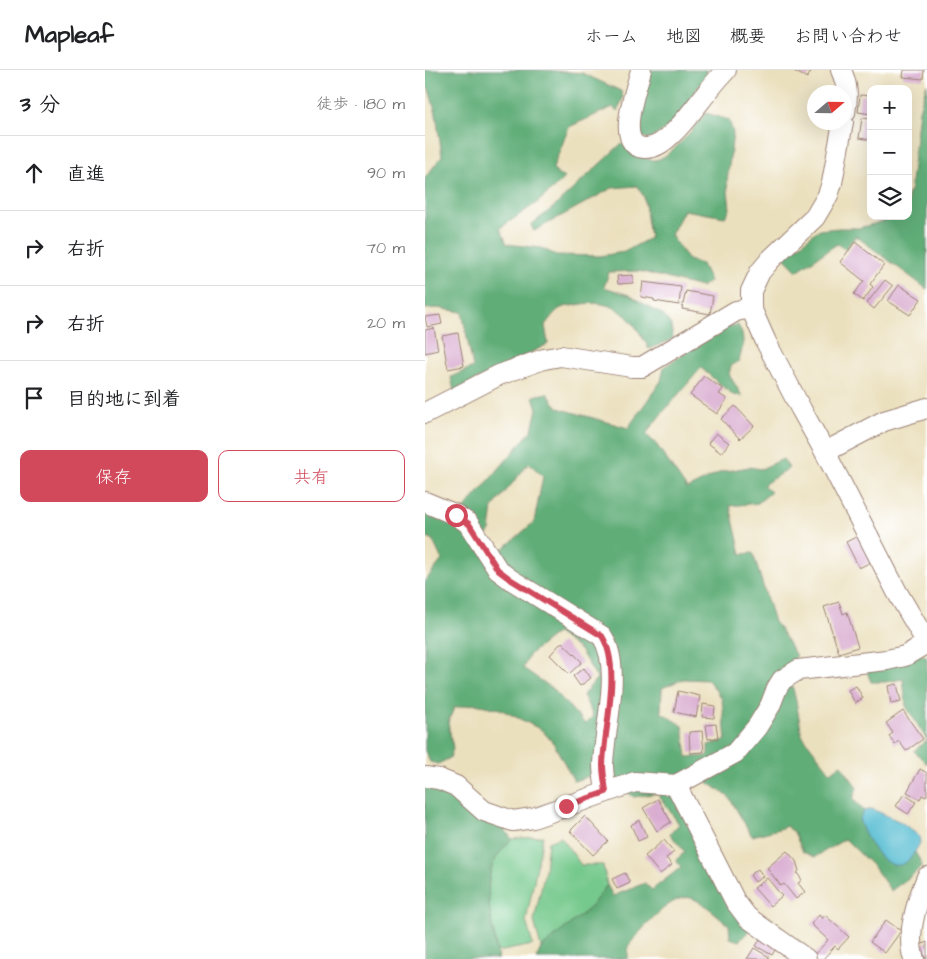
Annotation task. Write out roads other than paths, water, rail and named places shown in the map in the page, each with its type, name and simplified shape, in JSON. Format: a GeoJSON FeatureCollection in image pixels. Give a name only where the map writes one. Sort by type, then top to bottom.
{"type":"FeatureCollection","features":[{"type":"Feature","properties":{"kind":"street"},"geometry":{"type":"LineString","coordinates":[[641,70],[629,115],[629,130],[631,140],[636,146],[643,148],[657,146],[675,132],[709,88],[726,70]]}},
{"type":"Feature","properties":{"kind":"street"},"geometry":{"type":"LineString","coordinates":[[841,70],[847,85]]}},
{"type":"Feature","properties":{"kind":"street"},"geometry":{"type":"LineString","coordinates":[[425,777],[439,779],[456,786],[484,811],[513,821],[533,818],[635,782],[676,785],[735,753],[757,727],[770,706],[782,680],[791,673],[798,670],[887,660],[905,656],[927,643],[897,592],[766,342],[751,308],[751,291],[760,272],[815,217],[829,195],[842,130]]}},
{"type":"Feature","properties":{"kind":"street"},"geometry":{"type":"LineString","coordinates":[[425,413],[499,375],[544,359],[561,356],[642,367],[737,311],[751,308]]}},
{"type":"Feature","properties":{"kind":"street"},"geometry":{"type":"LineString","coordinates":[[825,452],[884,422],[927,408]]}},
{"type":"Feature","properties":{"kind":"street"},"geometry":{"type":"LineString","coordinates":[[425,502],[456,515],[469,524],[498,570],[602,636],[607,643],[610,657],[611,692],[603,767],[606,792]]}},
{"type":"Feature","properties":{"kind":"street"},"geometry":{"type":"LineString","coordinates":[[676,785],[735,901],[747,917],[806,959]]}},
{"type":"Feature","properties":{"kind":"street"},"geometry":{"type":"LineString","coordinates":[[914,959],[912,938],[915,911],[927,877]]}},
{"type":"Feature","properties":{"kind":"water"},"geometry":{"type":"Polygon","coordinates":[[[872,809],[901,822],[919,836],[920,843],[906,863],[896,865],[888,863],[881,858],[869,842],[859,819],[864,811],[872,809]]]}}]}
